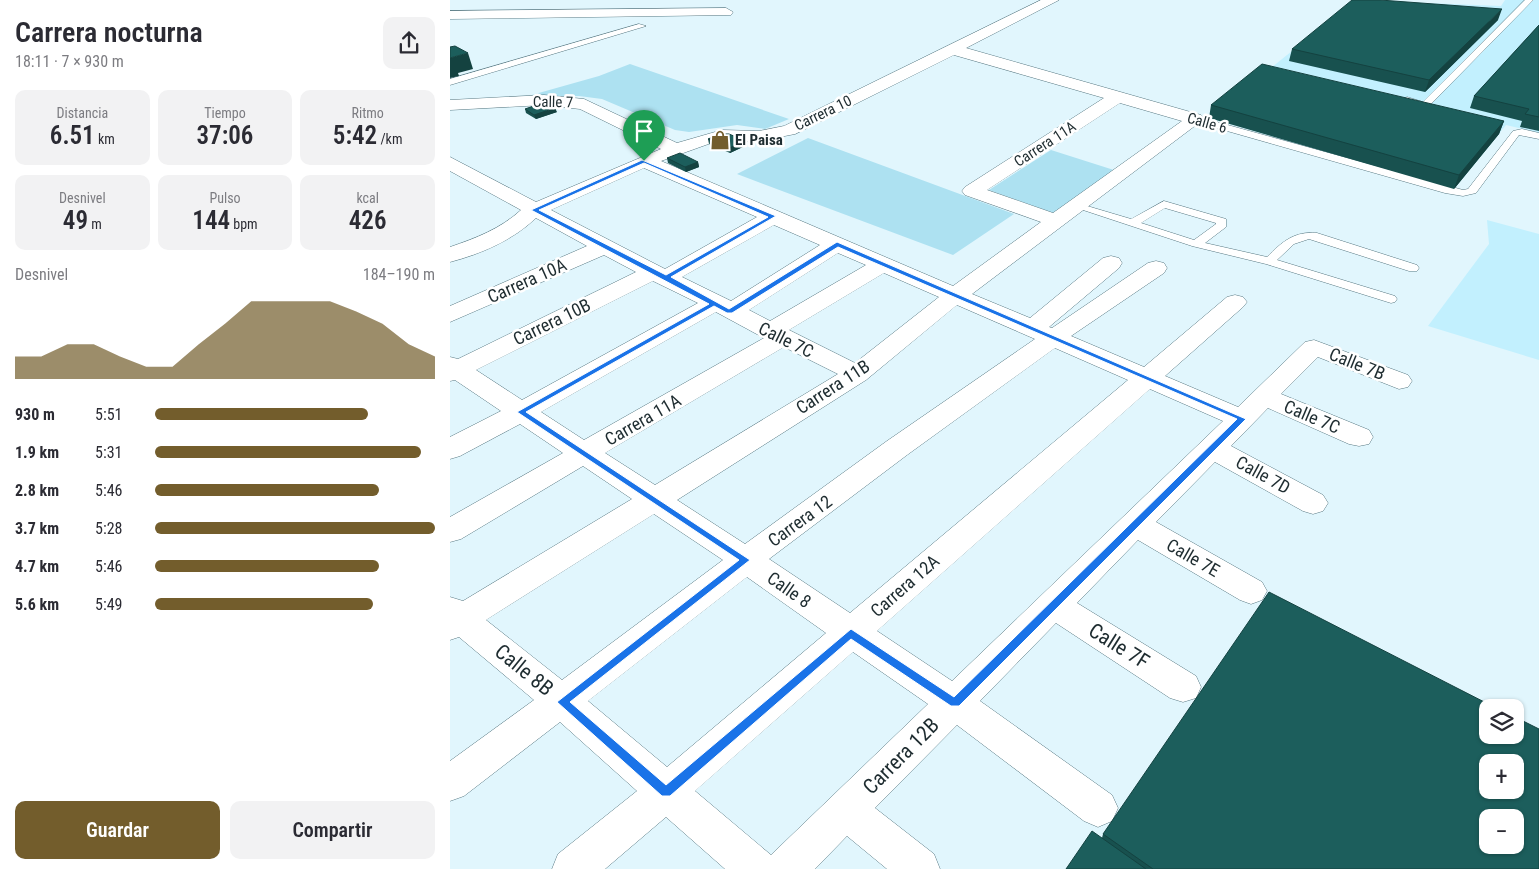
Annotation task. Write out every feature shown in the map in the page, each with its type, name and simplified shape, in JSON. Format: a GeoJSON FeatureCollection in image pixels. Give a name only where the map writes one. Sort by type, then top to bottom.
{"type":"FeatureCollection","features":[{"type":"Feature","properties":{"kind":"street","name":"Carrera 10"},"geometry":{"type":"LineString","coordinates":[[450,255],[504,233],[518,225],[522,218],[534,210],[644,161],[676,149],[716,135],[759,136],[789,130],[1052,0]]}},
{"type":"Feature","properties":{"kind":"street"},"geometry":{"type":"LineString","coordinates":[[450,15],[726,12]]}},
{"type":"Feature","properties":{"kind":"street","name":"Calle 6"},"geometry":{"type":"LineString","coordinates":[[951,50],[1195,119]]}},
{"type":"Feature","properties":{"kind":"street","name":"Carrera 11A"},"geometry":{"type":"LineString","coordinates":[[1056,221],[972,191],[1117,97]]}},
{"type":"Feature","properties":{"kind":"street","name":"Calle 7"},"geometry":{"type":"LineString","coordinates":[[450,105],[558,100],[584,104],[676,149]]}},
{"type":"Feature","properties":{"kind":"street","name":"Carrera 11B"},"geometry":{"type":"LineString","coordinates":[[453,618],[652,500],[857,374],[955,295],[1195,119]]}},
{"type":"Feature","properties":{"kind":"street"},"geometry":{"type":"LineString","coordinates":[[644,161],[1147,378],[1254,408]]}},
{"type":"Feature","properties":{"kind":"street","name":"Calle 7C"},"geometry":{"type":"LineString","coordinates":[[450,164],[722,308],[857,374]]}},
{"type":"Feature","properties":{"kind":"street","name":"Carrera 10B"},"geometry":{"type":"LineString","coordinates":[[452,369],[660,274],[773,216]]}},
{"type":"Feature","properties":{"kind":"street"},"geometry":{"type":"LineString","coordinates":[[450,449],[722,308],[837,244]]}},
{"type":"Feature","properties":{"kind":"street","name":"Carrera 10A"},"geometry":{"type":"LineString","coordinates":[[450,315],[604,247]]}},
{"type":"Feature","properties":{"kind":"street","name":"Carrera 12"},"geometry":{"type":"LineString","coordinates":[[450,783],[563,702],[1043,332],[1111,263]]}},
{"type":"Feature","properties":{"kind":"street","name":"Carrera 11A"},"geometry":{"type":"LineString","coordinates":[[450,531],[584,455],[776,335],[883,264]]}},
{"type":"Feature","properties":{"kind":"street","name":"Carrera 12"},"geometry":{"type":"LineString","coordinates":[[1043,332],[1156,268]]}},
{"type":"Feature","properties":{"kind":"street","name":"Carrera 12A"},"geometry":{"type":"LineString","coordinates":[[573,869],[666,792],[1235,302]]}},
{"type":"Feature","properties":{"kind":"street","name":"Calle 7B"},"geometry":{"type":"LineString","coordinates":[[1314,347],[1399,381]]}},
{"type":"Feature","properties":{"kind":"street","name":"Carrera 12B"},"geometry":{"type":"LineString","coordinates":[[786,869],[1314,347]]}},
{"type":"Feature","properties":{"kind":"street","name":"Calle 8"},"geometry":{"type":"LineString","coordinates":[[452,369],[521,412],[652,500],[746,560],[955,703],[1098,808]]}},
{"type":"Feature","properties":{"kind":"street","name":"Calle 7C"},"geometry":{"type":"LineString","coordinates":[[1254,408],[1359,437]]}},
{"type":"Feature","properties":{"kind":"street","name":"Calle 7D"},"geometry":{"type":"LineString","coordinates":[[1212,448],[1313,503]]}},
{"type":"Feature","properties":{"kind":"street","name":"Calle 7E"},"geometry":{"type":"LineString","coordinates":[[1135,524],[1251,591]]}},
{"type":"Feature","properties":{"kind":"street","name":"Calle 7F"},"geometry":{"type":"LineString","coordinates":[[1054,605],[1183,687]]}},
{"type":"Feature","properties":{"kind":"street","name":"Calle 8B"},"geometry":{"type":"LineString","coordinates":[[453,618],[563,702],[756,869]]}},
{"type":"Feature","properties":{"kind":"street"},"geometry":{"type":"LineString","coordinates":[[846,810],[919,869]]}},
{"type":"Feature","properties":{"kind":"lane"},"geometry":{"type":"LineString","coordinates":[[1396,98],[1425,104],[1529,0]]}},
{"type":"Feature","properties":{"kind":"lane"},"geometry":{"type":"LineString","coordinates":[[1506,13],[1516,13]]}},
{"type":"Feature","properties":{"kind":"lane"},"geometry":{"type":"LineString","coordinates":[[450,82],[642,26]]}},
{"type":"Feature","properties":{"kind":"lane","name":"Calle 6"},"geometry":{"type":"LineString","coordinates":[[1195,119],[1449,191],[1463,193],[1472,191],[1516,133],[1522,132],[1539,136]]}},
{"type":"Feature","properties":{"kind":"lane"},"geometry":{"type":"LineString","coordinates":[[1131,224],[1164,204],[1222,221],[1222,225],[1196,244]]}},
{"type":"Feature","properties":{"kind":"lane"},"geometry":{"type":"LineString","coordinates":[[1076,206],[1196,244],[1269,261],[1391,300]]}},
{"type":"Feature","properties":{"kind":"lane"},"geometry":{"type":"LineString","coordinates":[[1269,261],[1297,236],[1304,234],[1317,236],[1413,268]]}},
{"type":"Feature","properties":{"kind":"shaded area"},"geometry":{"type":"Polygon","coordinates":[[[1355,0],[1501,6],[1505,0],[1539,0],[1539,133],[1506,125],[1454,189],[1209,118],[1355,0]]]}},
{"type":"Feature","properties":{"kind":"shaded area"},"geometry":{"type":"Polygon","coordinates":[[[630,64],[789,119],[765,129],[737,125],[689,132],[675,130],[602,99],[579,96],[528,96],[599,76],[630,64]]]}},
{"type":"Feature","properties":{"kind":"shaded area"},"geometry":{"type":"Polygon","coordinates":[[[808,138],[1014,214],[953,255],[737,174],[808,138]]]}},
{"type":"Feature","properties":{"kind":"shaded area"},"geometry":{"type":"Polygon","coordinates":[[[1051,150],[1117,171],[1056,214],[989,190],[1051,150]]]}},
{"type":"Feature","properties":{"kind":"shaded area"},"geometry":{"type":"Polygon","coordinates":[[[1487,220],[1539,234],[1539,360],[1428,326],[1489,244],[1487,220]]]}},
{"type":"Feature","properties":{"kind":"building"},"geometry":{"type":"Polygon","coordinates":[[[1352,0],[1380,0],[1502,9],[1429,80],[1292,49],[1352,0]]]}},
{"type":"Feature","properties":{"kind":"building"},"geometry":{"type":"Polygon","coordinates":[[[1539,25],[1539,117],[1525,114],[1529,109],[1474,96],[1539,25]]]}},
{"type":"Feature","properties":{"kind":"building"},"geometry":{"type":"Polygon","coordinates":[[[455,46],[468,53],[450,58],[450,47],[455,46]]]}},
{"type":"Feature","properties":{"kind":"building"},"geometry":{"type":"Polygon","coordinates":[[[1262,64],[1504,121],[1459,175],[1211,105],[1262,64]]]}},
{"type":"Feature","properties":{"kind":"building"},"geometry":{"type":"Polygon","coordinates":[[[545,102],[555,108],[534,115],[525,109],[545,102]]]}},
{"type":"Feature","properties":{"kind":"building"},"geometry":{"type":"Polygon","coordinates":[[[720,134],[729,134],[746,141],[729,148],[708,139],[720,134]]]}},
{"type":"Feature","properties":{"kind":"building"},"geometry":{"type":"Polygon","coordinates":[[[680,153],[698,162],[685,167],[667,158],[680,153]]]}},
{"type":"Feature","properties":{"kind":"building"},"geometry":{"type":"Polygon","coordinates":[[[1269,592],[1479,699],[1479,744],[1524,744],[1524,722],[1539,729],[1539,869],[1153,869],[1103,834],[1269,592]]]}},
{"type":"Feature","properties":{"kind":"building"},"geometry":{"type":"Polygon","coordinates":[[[1092,831],[1146,869],[1066,869],[1092,831]]]}},
{"type":"Feature","properties":{"kind":"place","name":"El Paisa"},"geometry":{"type":"Point","coordinates":[720,140]}},
{"type":"Feature","properties":{"kind":"route"},"geometry":{"type":"LineString","coordinates":[[644,161],[534,210],[666,277],[730,312],[837,244],[1242,419],[955,703],[851,633],[666,792],[563,702],[746,560],[652,500],[521,412],[714,304],[666,277],[773,216],[644,161]]}}]}
